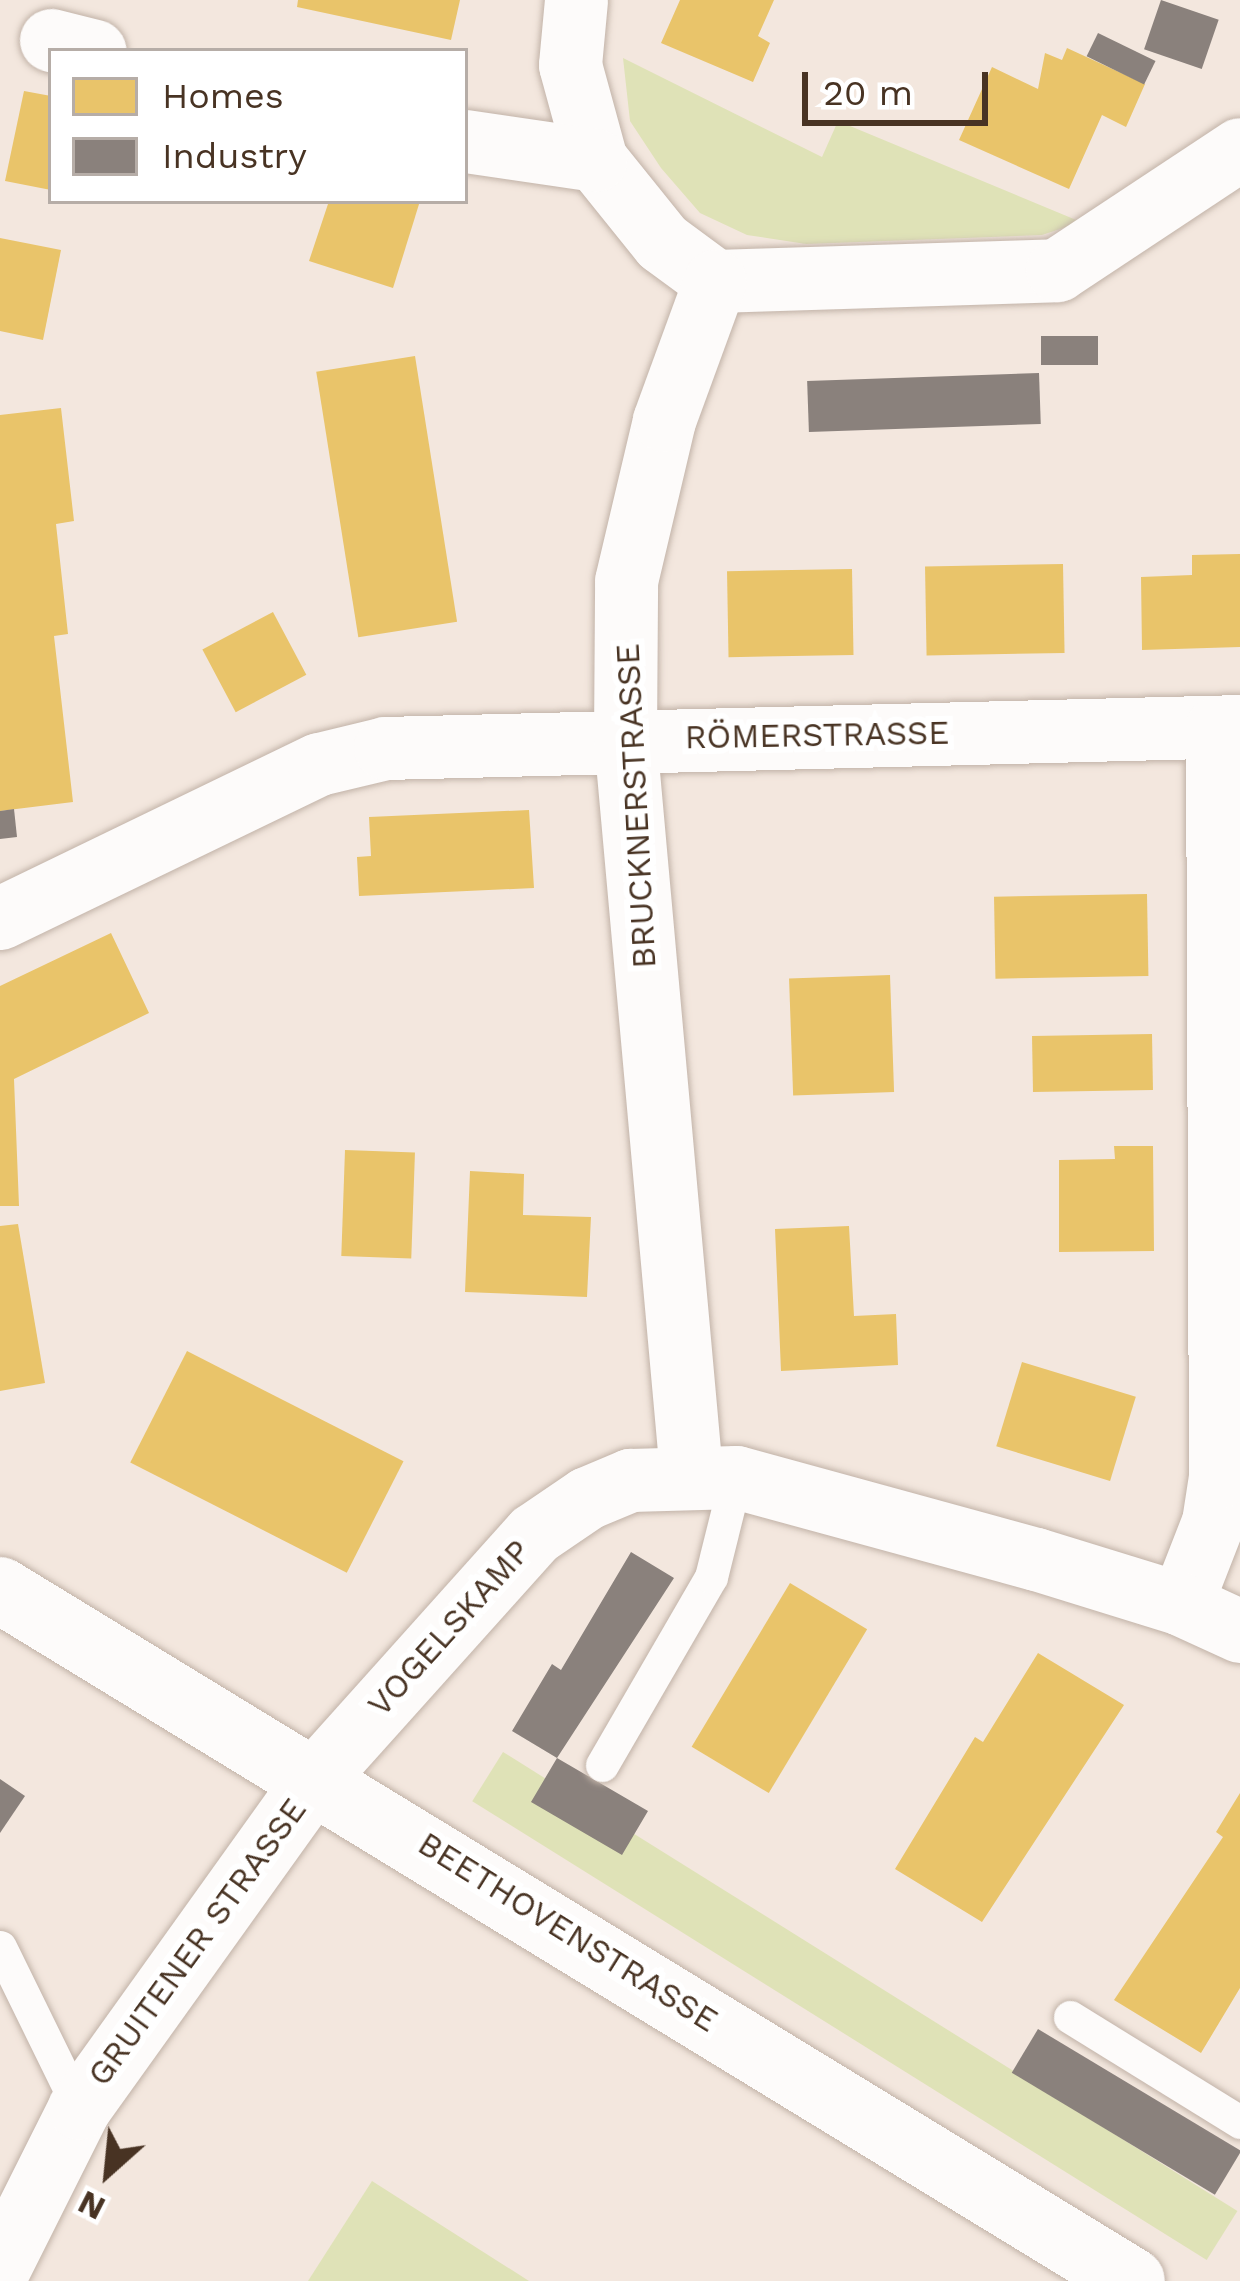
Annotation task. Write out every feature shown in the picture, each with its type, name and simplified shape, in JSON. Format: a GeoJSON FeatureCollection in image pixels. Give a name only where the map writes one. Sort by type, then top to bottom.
{"type":"FeatureCollection","features":[{"type":"Feature","properties":{"kind":"main road","name":"BEETHOVENSTRASSE"},"geometry":{"type":"LineString","coordinates":[[0,1590],[316,1777],[1132,2281]]}},
{"type":"Feature","properties":{"kind":"street"},"geometry":{"type":"LineString","coordinates":[[576,0],[570,65],[596,160],[662,242],[715,281],[1057,270],[1240,149]]}},
{"type":"Feature","properties":{"kind":"street"},"geometry":{"type":"LineString","coordinates":[[468,142],[596,160]]}},
{"type":"Feature","properties":{"kind":"street","name":"BRUCKNERSTRASSE"},"geometry":{"type":"LineString","coordinates":[[713,1475],[625,740],[626,581],[638,510],[715,281]]}},
{"type":"Feature","properties":{"kind":"street"},"geometry":{"type":"LineString","coordinates":[[1181,1604],[1213,1522],[1220,1477],[1228,727]]}},
{"type":"Feature","properties":{"kind":"street","name":"RÖMERSTRASSE"},"geometry":{"type":"LineString","coordinates":[[0,918],[351,754],[625,740],[1228,727]]}},
{"type":"Feature","properties":{"kind":"street","name":"VOGELSKAMP"},"geometry":{"type":"LineString","coordinates":[[316,1777],[534,1534],[630,1480],[713,1475],[1181,1604],[1240,1631]]}},
{"type":"Feature","properties":{"kind":"street","name":"GRUITENER STRASSE"},"geometry":{"type":"LineString","coordinates":[[0,2266],[79,2108],[316,1777]]}},
{"type":"Feature","properties":{"kind":"lane"},"geometry":{"type":"LineString","coordinates":[[602,1765],[710,1577],[713,1475]]}},
{"type":"Feature","properties":{"kind":"lane","name":"GRUITENER STRASSE"},"geometry":{"type":"LineString","coordinates":[[0,1947],[79,2108]]}},
{"type":"Feature","properties":{"kind":"lane"},"geometry":{"type":"LineString","coordinates":[[1070,2017],[1240,2122]]}},
{"type":"Feature","properties":{"kind":"green space"},"geometry":{"type":"Polygon","coordinates":[[[623,58],[822,157],[838,121],[1081,222],[1042,235],[806,244],[747,235],[700,213],[661,168],[630,121],[623,58]]]}},
{"type":"Feature","properties":{"kind":"green space"},"geometry":{"type":"Polygon","coordinates":[[[503,1752],[1237,2211],[1207,2260],[472,1801],[503,1752]]]}},
{"type":"Feature","properties":{"kind":"green space"},"geometry":{"type":"Polygon","coordinates":[[[372,2181],[529,2281],[308,2281],[372,2181]]]}},
{"type":"Feature","properties":{"kind":"building: Homes"},"geometry":{"type":"Polygon","coordinates":[[[298,0],[460,0],[451,40],[297,7],[298,0]]]}},
{"type":"Feature","properties":{"kind":"building: Homes"},"geometry":{"type":"Polygon","coordinates":[[[680,0],[774,0],[758,36],[770,43],[753,82],[661,43],[680,0]]]}},
{"type":"Feature","properties":{"kind":"building: Homes"},"geometry":{"type":"Polygon","coordinates":[[[1067,48],[1145,84],[1126,127],[1102,115],[1069,189],[959,140],[992,67],[1038,89],[1045,53],[1062,60],[1067,48]]]}},
{"type":"Feature","properties":{"kind":"building: Homes"},"geometry":{"type":"Polygon","coordinates":[[[24,91],[48,95],[48,189],[5,181],[24,91]]]}},
{"type":"Feature","properties":{"kind":"building: Homes"},"geometry":{"type":"Polygon","coordinates":[[[328,204],[419,204],[393,288],[309,261],[328,204]]]}},
{"type":"Feature","properties":{"kind":"building: Homes"},"geometry":{"type":"Polygon","coordinates":[[[0,238],[61,250],[43,340],[0,331],[0,238]]]}},
{"type":"Feature","properties":{"kind":"building: Homes"},"geometry":{"type":"Polygon","coordinates":[[[415,356],[457,622],[358,637],[316,372],[415,356]]]}},
{"type":"Feature","properties":{"kind":"building: Homes"},"geometry":{"type":"Polygon","coordinates":[[[61,408],[74,521],[56,524],[68,634],[54,636],[73,802],[0,811],[0,415],[61,408]]]}},
{"type":"Feature","properties":{"kind":"building: Homes"},"geometry":{"type":"Polygon","coordinates":[[[1240,554],[1240,647],[1142,650],[1141,577],[1192,575],[1192,555],[1240,554]]]}},
{"type":"Feature","properties":{"kind":"building: Homes"},"geometry":{"type":"Polygon","coordinates":[[[1063,564],[1065,653],[927,655],[925,566],[1063,564]]]}},
{"type":"Feature","properties":{"kind":"building: Homes"},"geometry":{"type":"Polygon","coordinates":[[[852,569],[854,655],[729,657],[727,571],[852,569]]]}},
{"type":"Feature","properties":{"kind":"building: Homes"},"geometry":{"type":"Polygon","coordinates":[[[273,612],[306,675],[236,712],[202,650],[273,612]]]}},
{"type":"Feature","properties":{"kind":"building: Homes"},"geometry":{"type":"Polygon","coordinates":[[[529,810],[534,888],[359,896],[357,857],[371,856],[369,817],[529,810]]]}},
{"type":"Feature","properties":{"kind":"building: Homes"},"geometry":{"type":"Polygon","coordinates":[[[1147,894],[1148,976],[995,979],[994,897],[1147,894]]]}},
{"type":"Feature","properties":{"kind":"building: Homes"},"geometry":{"type":"Polygon","coordinates":[[[111,933],[149,1013],[14,1079],[19,1206],[0,1206],[0,986],[111,933]]]}},
{"type":"Feature","properties":{"kind":"building: Homes"},"geometry":{"type":"Polygon","coordinates":[[[890,975],[894,1092],[793,1095],[789,979],[890,975]]]}},
{"type":"Feature","properties":{"kind":"building: Homes"},"geometry":{"type":"Polygon","coordinates":[[[1152,1034],[1153,1090],[1033,1092],[1032,1036],[1152,1034]]]}},
{"type":"Feature","properties":{"kind":"building: Homes"},"geometry":{"type":"Polygon","coordinates":[[[1114,1146],[1153,1146],[1154,1251],[1059,1252],[1059,1160],[1115,1159],[1114,1146]]]}},
{"type":"Feature","properties":{"kind":"building: Homes"},"geometry":{"type":"Polygon","coordinates":[[[345,1150],[415,1152],[411,1258],[341,1256],[345,1150]]]}},
{"type":"Feature","properties":{"kind":"building: Homes"},"geometry":{"type":"Polygon","coordinates":[[[470,1171],[524,1174],[523,1215],[591,1217],[587,1297],[465,1292],[470,1171]]]}},
{"type":"Feature","properties":{"kind":"building: Homes"},"geometry":{"type":"Polygon","coordinates":[[[18,1224],[45,1383],[0,1391],[0,1226],[18,1224]]]}},
{"type":"Feature","properties":{"kind":"building: Homes"},"geometry":{"type":"Polygon","coordinates":[[[849,1226],[854,1316],[896,1314],[898,1365],[781,1371],[775,1229],[849,1226]]]}},
{"type":"Feature","properties":{"kind":"building: Homes"},"geometry":{"type":"Polygon","coordinates":[[[187,1351],[404,1461],[347,1573],[130,1462],[187,1351]]]}},
{"type":"Feature","properties":{"kind":"building: Homes"},"geometry":{"type":"Polygon","coordinates":[[[1022,1362],[1136,1397],[1110,1481],[996,1446],[1022,1362]]]}},
{"type":"Feature","properties":{"kind":"building: Homes"},"geometry":{"type":"Polygon","coordinates":[[[790,1583],[867,1629],[769,1793],[692,1747],[790,1583]]]}},
{"type":"Feature","properties":{"kind":"building: Homes"},"geometry":{"type":"Polygon","coordinates":[[[1038,1653],[1124,1705],[982,1922],[895,1869],[975,1737],[983,1742],[1038,1653]]]}},
{"type":"Feature","properties":{"kind":"building: Homes"},"geometry":{"type":"Polygon","coordinates":[[[1240,1793],[1240,1988],[1201,2053],[1114,2000],[1223,1837],[1216,1832],[1240,1793]]]}},
{"type":"Feature","properties":{"kind":"building: Industry"},"geometry":{"type":"Polygon","coordinates":[[[1161,0],[1219,20],[1202,69],[1144,49],[1161,0]]]}},
{"type":"Feature","properties":{"kind":"building: Industry"},"geometry":{"type":"Polygon","coordinates":[[[1098,33],[1156,61],[1144,84],[1087,56],[1098,33]]]}},
{"type":"Feature","properties":{"kind":"building: Industry"},"geometry":{"type":"Polygon","coordinates":[[[1041,336],[1098,336],[1098,365],[1041,365],[1041,336]]]}},
{"type":"Feature","properties":{"kind":"building: Industry"},"geometry":{"type":"Polygon","coordinates":[[[1039,373],[1041,424],[809,432],[807,381],[1039,373]]]}},
{"type":"Feature","properties":{"kind":"building: Industry"},"geometry":{"type":"Polygon","coordinates":[[[14,809],[17,837],[0,839],[0,811],[14,809]]]}},
{"type":"Feature","properties":{"kind":"building: Industry"},"geometry":{"type":"Polygon","coordinates":[[[631,1552],[674,1578],[557,1758],[512,1731],[552,1664],[561,1670],[631,1552]]]}},
{"type":"Feature","properties":{"kind":"building: Industry"},"geometry":{"type":"Polygon","coordinates":[[[557,1758],[648,1811],[622,1855],[531,1802],[557,1758]]]}},
{"type":"Feature","properties":{"kind":"building: Industry"},"geometry":{"type":"Polygon","coordinates":[[[0,1779],[25,1796],[0,1833],[0,1779]]]}},
{"type":"Feature","properties":{"kind":"building: Industry"},"geometry":{"type":"Polygon","coordinates":[[[1038,2029],[1240,2150],[1215,2195],[1012,2073],[1038,2029]]]}}]}
